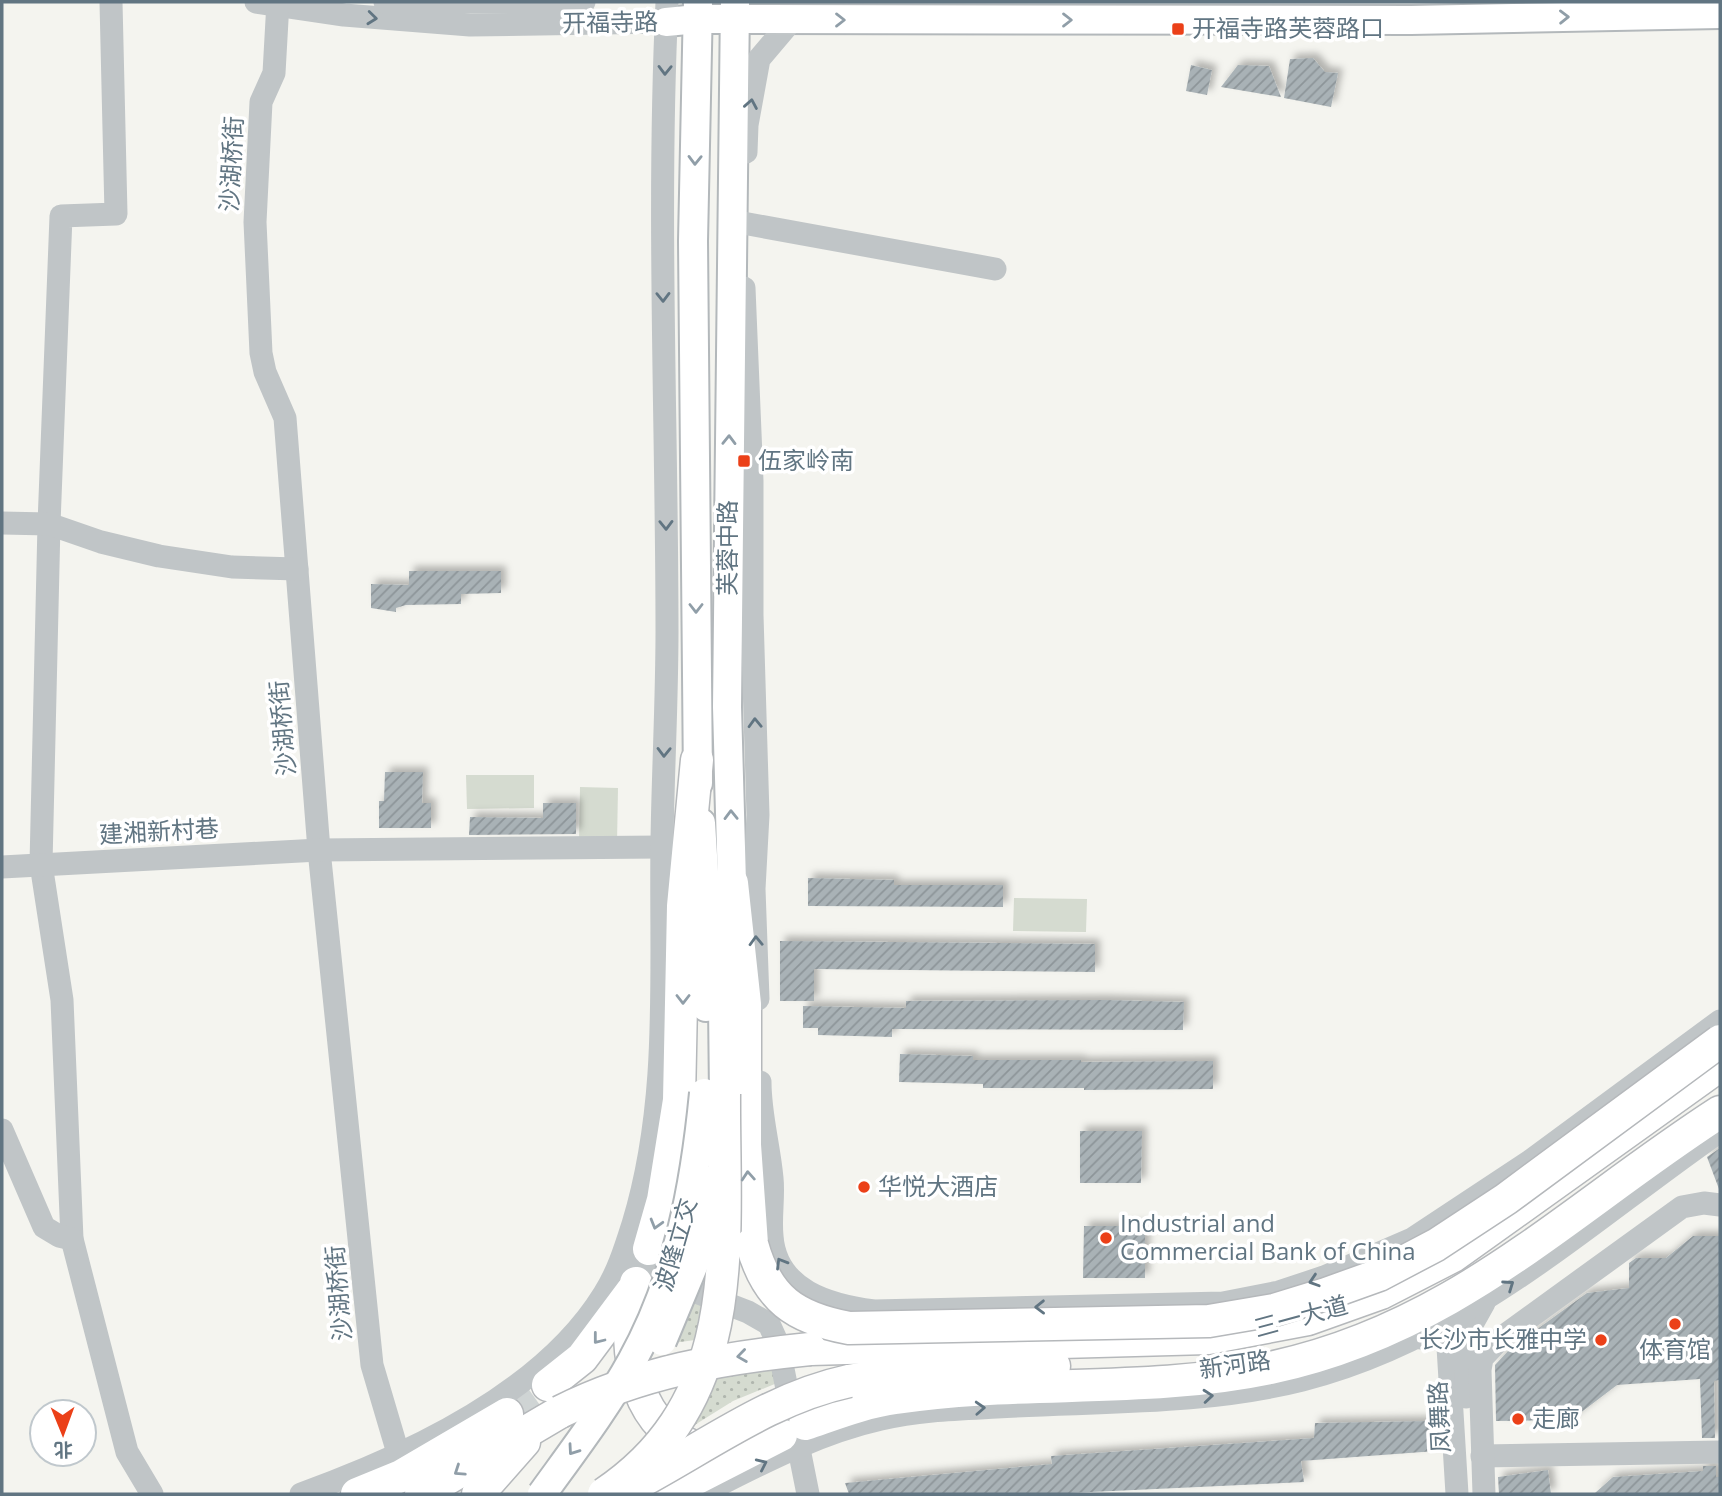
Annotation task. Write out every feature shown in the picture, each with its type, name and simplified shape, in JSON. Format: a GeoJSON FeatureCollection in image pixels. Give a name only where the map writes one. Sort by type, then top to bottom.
{"type":"FeatureCollection","features":[{"type":"Feature","properties":{"kind":"highway"},"geometry":{"type":"LineString","coordinates":[[649,1249],[663,1200],[679,1100],[683,906],[697,760]]}},
{"type":"Feature","properties":{"kind":"highway"},"geometry":{"type":"LineString","coordinates":[[732,883],[745,1003],[746,1145],[752,1244],[766,1281],[780,1299],[801,1314],[849,1328],[1209,1321],[1300,1303],[1395,1267],[1436,1245],[1506,1199],[1720,1041]]}},
{"type":"Feature","properties":{"kind":"highway","name":"三一大道"},"geometry":{"type":"LineString","coordinates":[[1350,1316],[1452,1256],[1720,1065]]}},
{"type":"Feature","properties":{"kind":"highway","name":"三一大道"},"geometry":{"type":"LineString","coordinates":[[616,1494],[755,1415],[810,1391],[849,1381],[905,1371],[1220,1358],[1277,1337],[1350,1316],[1391,1310],[1479,1261],[1720,1086]]}},
{"type":"Feature","properties":{"kind":"highway"},"geometry":{"type":"LineString","coordinates":[[604,1494],[643,1464],[666,1437],[690,1398],[713,1345],[723,1272],[714,1094]]}},
{"type":"Feature","properties":{"kind":"highway"},"geometry":{"type":"LineString","coordinates":[[666,1494],[752,1449],[894,1398],[1223,1377],[1307,1360],[1418,1328],[1720,1112]]}},
{"type":"Feature","properties":{"kind":"highway"},"geometry":{"type":"LineString","coordinates":[[1350,1316],[1395,1267]]}},
{"type":"Feature","properties":{"kind":"highway"},"geometry":{"type":"LineString","coordinates":[[478,1494],[517,1449],[623,1306],[628,1273]]}},
{"type":"Feature","properties":{"kind":"highway"},"geometry":{"type":"LineString","coordinates":[[628,1273],[632,1351],[640,1392],[648,1411],[658,1424],[684,1444],[721,1453],[752,1449]]}},
{"type":"Feature","properties":{"kind":"highway"},"geometry":{"type":"LineString","coordinates":[[1350,1316],[1418,1328]]}},
{"type":"Feature","properties":{"kind":"highway"},"geometry":{"type":"LineString","coordinates":[[1209,1321],[1277,1337]]}},
{"type":"Feature","properties":{"kind":"highway"},"geometry":{"type":"LineString","coordinates":[[1223,1377],[1277,1337]]}},
{"type":"Feature","properties":{"kind":"highway","name":"三一大道"},"geometry":{"type":"LineString","coordinates":[[554,1398],[600,1392],[675,1368],[810,1349],[1277,1337]]}},
{"type":"Feature","properties":{"kind":"highway"},"geometry":{"type":"LineString","coordinates":[[362,1492],[421,1494],[554,1398]]}},
{"type":"Feature","properties":{"kind":"highway"},"geometry":{"type":"LineString","coordinates":[[362,1492],[453,1447],[507,1414]]}},
{"type":"Feature","properties":{"kind":"main road"},"geometry":{"type":"LineString","coordinates":[[1197,2],[1411,5],[1538,2]]}},
{"type":"Feature","properties":{"kind":"main road","name":"芙蓉中路"},"geometry":{"type":"LineString","coordinates":[[698,10],[694,241],[697,760],[714,1094]]}},
{"type":"Feature","properties":{"kind":"main road","name":"开福寺路"},"geometry":{"type":"LineString","coordinates":[[667,12],[734,11],[792,20],[1411,20],[1720,14]]}},
{"type":"Feature","properties":{"kind":"main road","name":"芙蓉中路"},"geometry":{"type":"LineString","coordinates":[[714,1094],[732,883],[727,707],[734,11]]}},
{"type":"Feature","properties":{"kind":"main road"},"geometry":{"type":"LineString","coordinates":[[745,1003],[760,1106]]}},
{"type":"Feature","properties":{"kind":"main road","name":"波隆立交"},"geometry":{"type":"LineString","coordinates":[[542,1494],[632,1361],[654,1315],[689,1209],[714,1094]]}},
{"type":"Feature","properties":{"kind":"main road","name":"波隆立交"},"geometry":{"type":"LineString","coordinates":[[566,1494],[633,1396],[680,1303],[706,1221],[714,1094]]}},
{"type":"Feature","properties":{"kind":"street"},"geometry":{"type":"LineString","coordinates":[[111,2],[116,214],[61,216],[49,524],[41,864],[62,1000],[72,1239],[127,1452],[152,1494]]}},
{"type":"Feature","properties":{"kind":"street","name":"开福寺路"},"geometry":{"type":"LineString","coordinates":[[385,2],[584,2]]}},
{"type":"Feature","properties":{"kind":"street","name":"开福寺路"},"geometry":{"type":"LineString","coordinates":[[271,3],[344,15],[470,25],[667,12]]}},
{"type":"Feature","properties":{"kind":"street","name":"沙湖桥街"},"geometry":{"type":"LineString","coordinates":[[271,3],[274,73],[261,102],[255,222],[261,353],[265,372],[285,418],[319,850],[372,1365],[398,1453]]}},
{"type":"Feature","properties":{"kind":"street"},"geometry":{"type":"LineString","coordinates":[[301,1494],[398,1453],[480,1408],[534,1372],[582,1324],[604,1295],[628,1273],[655,1136],[662,1012],[662,848],[667,634],[662,252],[667,12]]}},
{"type":"Feature","properties":{"kind":"street"},"geometry":{"type":"LineString","coordinates":[[792,20],[759,59],[747,125],[743,223],[752,481],[758,816],[754,889],[760,1106],[772,1179],[772,1238],[775,1255],[799,1287],[829,1303],[874,1311],[1179,1306],[1223,1303],[1279,1292],[1360,1264],[1412,1239],[1462,1209],[1720,1021]]}},
{"type":"Feature","properties":{"kind":"street"},"geometry":{"type":"LineString","coordinates":[[743,223],[995,269]]}},
{"type":"Feature","properties":{"kind":"street"},"geometry":{"type":"LineString","coordinates":[[2,523],[49,524],[159,556],[232,567],[297,569]]}},
{"type":"Feature","properties":{"kind":"street","name":"建湘新村巷"},"geometry":{"type":"LineString","coordinates":[[2,867],[319,850],[662,848]]}},
{"type":"Feature","properties":{"kind":"street"},"geometry":{"type":"LineString","coordinates":[[2,1130],[44,1227],[59,1236],[72,1239]]}},
{"type":"Feature","properties":{"kind":"street","name":"新河路"},"geometry":{"type":"LineString","coordinates":[[701,1494],[795,1435],[935,1410],[1210,1396],[1258,1390],[1350,1367],[1418,1328],[1485,1301],[1720,1131]]}},
{"type":"Feature","properties":{"kind":"street"},"geometry":{"type":"LineString","coordinates":[[1484,1494],[1480,1370],[1482,1358],[1501,1338],[1682,1207],[1703,1203],[1720,1205]]}},
{"type":"Feature","properties":{"kind":"street"},"geometry":{"type":"LineString","coordinates":[[628,1273],[748,1312],[769,1324],[778,1344],[808,1494]]}},
{"type":"Feature","properties":{"kind":"street"},"geometry":{"type":"LineString","coordinates":[[769,1324],[799,1287]]}},
{"type":"Feature","properties":{"kind":"street","name":"凤舞路"},"geometry":{"type":"LineString","coordinates":[[1471,1494],[1463,1352],[1465,1337],[1485,1301]]}},
{"type":"Feature","properties":{"kind":"street","name":"凤舞路"},"geometry":{"type":"LineString","coordinates":[[1418,1328],[1441,1339],[1448,1347],[1457,1494]]}},
{"type":"Feature","properties":{"kind":"street"},"geometry":{"type":"LineString","coordinates":[[1482,1456],[1720,1452]]}},
{"type":"Feature","properties":{"kind":"shaded area"},"geometry":{"type":"Polygon","coordinates":[[[466,775],[534,775],[534,808],[467,809],[466,775]]]}},
{"type":"Feature","properties":{"kind":"shaded area"},"geometry":{"type":"Polygon","coordinates":[[[580,787],[618,788],[617,843],[579,842],[580,787]]]}},
{"type":"Feature","properties":{"kind":"shaded area"},"geometry":{"type":"Polygon","coordinates":[[[1014,898],[1087,899],[1086,932],[1013,931],[1014,898]]]}},
{"type":"Feature","properties":{"kind":"shaded area"},"geometry":{"type":"Polygon","coordinates":[[[687,1293],[705,1300],[695,1340],[666,1344],[687,1293]]]}},
{"type":"Feature","properties":{"kind":"shaded area"},"geometry":{"type":"Polygon","coordinates":[[[777,1357],[782,1381],[733,1401],[677,1436],[707,1371],[777,1357]]]}},
{"type":"Feature","properties":{"kind":"building"},"geometry":{"type":"Polygon","coordinates":[[[1313,58],[1325,72],[1338,73],[1331,107],[1284,98],[1290,59],[1313,58]]]}},
{"type":"Feature","properties":{"kind":"building"},"geometry":{"type":"Polygon","coordinates":[[[1191,65],[1212,70],[1207,95],[1186,91],[1191,65]]]}},
{"type":"Feature","properties":{"kind":"building"},"geometry":{"type":"Polygon","coordinates":[[[1238,65],[1269,66],[1281,97],[1221,87],[1238,65]]]}},
{"type":"Feature","properties":{"kind":"building"},"geometry":{"type":"Polygon","coordinates":[[[409,571],[501,571],[501,593],[461,594],[461,604],[406,605],[396,608],[396,612],[371,608],[371,584],[409,585],[409,571]]]}},
{"type":"Feature","properties":{"kind":"building"},"geometry":{"type":"Polygon","coordinates":[[[385,772],[423,772],[422,803],[431,803],[431,828],[379,828],[379,801],[384,801],[385,772]]]}},
{"type":"Feature","properties":{"kind":"building"},"geometry":{"type":"Polygon","coordinates":[[[543,803],[576,803],[576,834],[469,835],[470,817],[543,818],[543,803]]]}},
{"type":"Feature","properties":{"kind":"building"},"geometry":{"type":"Polygon","coordinates":[[[808,878],[894,880],[894,885],[1003,885],[1003,907],[808,906],[808,878]]]}},
{"type":"Feature","properties":{"kind":"building"},"geometry":{"type":"Polygon","coordinates":[[[780,941],[1095,944],[1095,972],[814,969],[814,1001],[780,1001],[780,941]]]}},
{"type":"Feature","properties":{"kind":"building"},"geometry":{"type":"Polygon","coordinates":[[[906,1001],[1184,1002],[1183,1030],[892,1029],[892,1037],[818,1035],[818,1028],[803,1028],[803,1006],[906,1008],[906,1001]]]}},
{"type":"Feature","properties":{"kind":"building"},"geometry":{"type":"Polygon","coordinates":[[[900,1054],[973,1056],[973,1060],[1213,1061],[1213,1089],[983,1088],[983,1084],[899,1082],[900,1054]]]}},
{"type":"Feature","properties":{"kind":"building"},"geometry":{"type":"Polygon","coordinates":[[[1080,1131],[1142,1131],[1141,1183],[1080,1183],[1080,1131]]]}},
{"type":"Feature","properties":{"kind":"building"},"geometry":{"type":"Polygon","coordinates":[[[1720,1148],[1720,1188],[1719,1189],[1707,1157],[1720,1148]]]}},
{"type":"Feature","properties":{"kind":"building"},"geometry":{"type":"Polygon","coordinates":[[[1084,1226],[1145,1226],[1145,1278],[1083,1278],[1084,1226]]]}},
{"type":"Feature","properties":{"kind":"building"},"geometry":{"type":"Polygon","coordinates":[[[1693,1236],[1720,1236],[1720,1380],[1714,1381],[1715,1438],[1702,1438],[1700,1379],[1617,1385],[1571,1420],[1496,1421],[1495,1365],[1510,1349],[1587,1293],[1629,1288],[1629,1263],[1636,1258],[1666,1258],[1693,1236]]]}},
{"type":"Feature","properties":{"kind":"building"},"geometry":{"type":"Polygon","coordinates":[[[1432,1421],[1436,1451],[1301,1461],[1304,1482],[1048,1494],[849,1494],[845,1483],[1052,1464],[1051,1456],[1314,1438],[1315,1423],[1432,1421]]]}},
{"type":"Feature","properties":{"kind":"building"},"geometry":{"type":"Polygon","coordinates":[[[1703,1466],[1716,1466],[1716,1477],[1720,1477],[1720,1494],[1594,1494],[1613,1477],[1703,1471],[1703,1466]]]}},
{"type":"Feature","properties":{"kind":"building"},"geometry":{"type":"Polygon","coordinates":[[[1548,1470],[1551,1494],[1499,1494],[1498,1477],[1548,1470]]]}},
{"type":"Feature","properties":{"kind":"tunnel"},"geometry":{"type":"LineString","coordinates":[[507,1414],[548,1385]]}},
{"type":"Feature","properties":{"kind":"place","name":"开福寺路芙蓉路口"},"geometry":{"type":"Point","coordinates":[1178,29]}},
{"type":"Feature","properties":{"kind":"place","name":"伍家岭南"},"geometry":{"type":"Point","coordinates":[744,461]}},
{"type":"Feature","properties":{"kind":"place","name":"华悦大酒店"},"geometry":{"type":"Point","coordinates":[864,1187]}},
{"type":"Feature","properties":{"kind":"place","name":"Industrial and Commercial Bank of China"},"geometry":{"type":"Point","coordinates":[1106,1238]}},
{"type":"Feature","properties":{"kind":"place","name":"体育馆"},"geometry":{"type":"Point","coordinates":[1675,1324]}},
{"type":"Feature","properties":{"kind":"place","name":"长沙市长雅中学"},"geometry":{"type":"Point","coordinates":[1601,1340]}},
{"type":"Feature","properties":{"kind":"place","name":"走廊"},"geometry":{"type":"Point","coordinates":[1518,1419]}}]}
